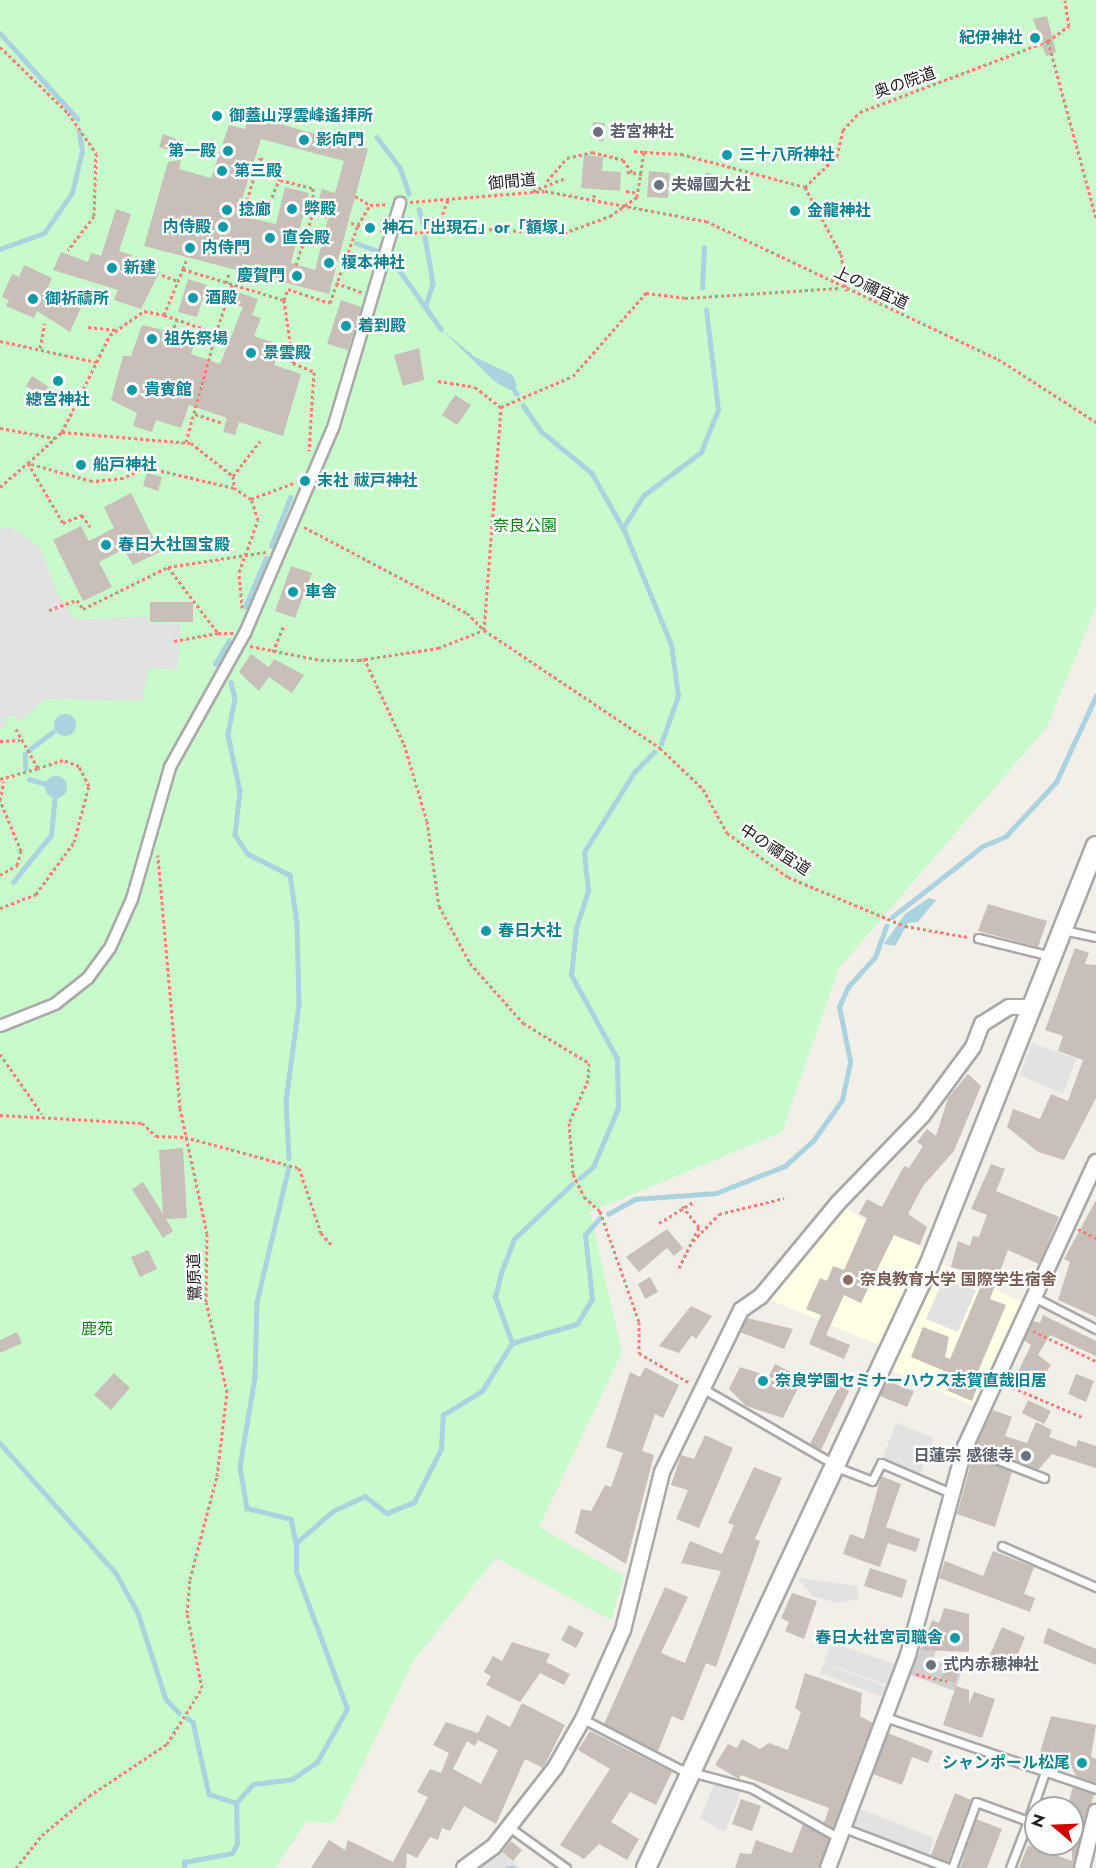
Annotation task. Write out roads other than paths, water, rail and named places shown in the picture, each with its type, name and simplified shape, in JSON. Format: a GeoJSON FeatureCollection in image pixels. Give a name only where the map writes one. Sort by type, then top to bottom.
{"type":"FeatureCollection","features":[{"type":"Feature","properties":{"kind":"street"},"geometry":{"type":"LineString","coordinates":[[0,1026],[55,1004],[88,978],[110,948],[150,843],[170,767],[245,633],[295,522],[376,297],[395,235],[400,203]]}},
{"type":"Feature","properties":{"kind":"street"},"geometry":{"type":"LineString","coordinates":[[646,1868],[928,1265],[1096,846]]}},
{"type":"Feature","properties":{"kind":"street"},"geometry":{"type":"LineString","coordinates":[[464,1868],[509,1827],[555,1768],[583,1719],[623,1630],[662,1472],[700,1387],[741,1310],[761,1296],[838,1203],[922,1116],[974,1047],[982,1024],[1009,1007],[1032,1007]]}},
{"type":"Feature","properties":{"kind":"street"},"geometry":{"type":"LineString","coordinates":[[828,1868],[903,1669],[965,1447],[1032,1296],[1096,1162]]}},
{"type":"Feature","properties":{"kind":"street"},"geometry":{"type":"LineString","coordinates":[[1082,1868],[1096,1812]]}},
{"type":"Feature","properties":{"kind":"lane"},"geometry":{"type":"LineString","coordinates":[[1063,930],[1096,938]]}},
{"type":"Feature","properties":{"kind":"lane"},"geometry":{"type":"LineString","coordinates":[[978,938],[1051,956]]}},
{"type":"Feature","properties":{"kind":"lane"},"geometry":{"type":"LineString","coordinates":[[1032,1296],[1096,1329]]}},
{"type":"Feature","properties":{"kind":"lane"},"geometry":{"type":"LineString","coordinates":[[700,1387],[835,1465],[872,1481],[881,1463],[951,1493]]}},
{"type":"Feature","properties":{"kind":"lane"},"geometry":{"type":"LineString","coordinates":[[965,1447],[1044,1478]]}},
{"type":"Feature","properties":{"kind":"lane"},"geometry":{"type":"LineString","coordinates":[[1002,1546],[1096,1587]]}},
{"type":"Feature","properties":{"kind":"lane"},"geometry":{"type":"LineString","coordinates":[[885,1717],[1096,1789]]}},
{"type":"Feature","properties":{"kind":"lane"},"geometry":{"type":"LineString","coordinates":[[583,1719],[691,1772],[751,1788],[841,1833],[950,1868],[976,1803],[1024,1820]]}},
{"type":"Feature","properties":{"kind":"lane"},"geometry":{"type":"LineString","coordinates":[[1037,1796],[1045,1772]]}},
{"type":"Feature","properties":{"kind":"lane"},"geometry":{"type":"LineString","coordinates":[[509,1827],[566,1868]]}},
{"type":"Feature","properties":{"kind":"lane"},"geometry":{"type":"LineString","coordinates":[[1010,1868],[1024,1831]]}},
{"type":"Feature","properties":{"kind":"water"},"geometry":{"type":"Polygon","coordinates":[[[441,329],[475,357],[513,375],[517,386],[510,390],[494,381],[441,329]]]}},
{"type":"Feature","properties":{"kind":"water"},"geometry":{"type":"Polygon","coordinates":[[[65,714],[73,717],[76,725],[73,733],[65,736],[57,733],[54,725],[57,717],[65,714]]]}},
{"type":"Feature","properties":{"kind":"water"},"geometry":{"type":"Polygon","coordinates":[[[56,776],[64,779],[67,787],[64,795],[56,798],[48,795],[45,787],[48,779],[56,776]]]}},
{"type":"Feature","properties":{"kind":"water"},"geometry":{"type":"Polygon","coordinates":[[[929,898],[936,900],[918,922],[908,923],[895,946],[884,944],[905,914],[929,898]]]}},
{"type":"Feature","properties":{"kind":"waterway"},"geometry":{"type":"LineString","coordinates":[[0,33],[78,119]]}},
{"type":"Feature","properties":{"kind":"waterway"},"geometry":{"type":"LineString","coordinates":[[0,249],[44,233],[72,193],[82,151],[79,132]]}},
{"type":"Feature","properties":{"kind":"waterway"},"geometry":{"type":"LineString","coordinates":[[377,137],[400,167],[409,193]]}},
{"type":"Feature","properties":{"kind":"waterway"},"geometry":{"type":"LineString","coordinates":[[419,209],[424,226]]}},
{"type":"Feature","properties":{"kind":"waterway"},"geometry":{"type":"LineString","coordinates":[[425,237],[433,283],[426,306]]}},
{"type":"Feature","properties":{"kind":"waterway"},"geometry":{"type":"LineString","coordinates":[[356,243],[378,251]]}},
{"type":"Feature","properties":{"kind":"waterway"},"geometry":{"type":"LineString","coordinates":[[702,288],[704,248]]}},
{"type":"Feature","properties":{"kind":"waterway"},"geometry":{"type":"LineString","coordinates":[[395,264],[441,329]]}},
{"type":"Feature","properties":{"kind":"waterway"},"geometry":{"type":"LineString","coordinates":[[661,744],[678,696],[671,645],[623,528],[644,495],[701,452],[718,410],[706,310]]}},
{"type":"Feature","properties":{"kind":"waterway"},"geometry":{"type":"LineString","coordinates":[[513,388],[517,394]]}},
{"type":"Feature","properties":{"kind":"waterway"},"geometry":{"type":"LineString","coordinates":[[523,405],[541,431],[592,473],[623,528]]}},
{"type":"Feature","properties":{"kind":"waterway"},"geometry":{"type":"LineString","coordinates":[[271,546],[290,498]]}},
{"type":"Feature","properties":{"kind":"waterway"},"geometry":{"type":"LineString","coordinates":[[245,607],[266,558]]}},
{"type":"Feature","properties":{"kind":"waterway"},"geometry":{"type":"LineString","coordinates":[[215,664],[229,641]]}},
{"type":"Feature","properties":{"kind":"waterway"},"geometry":{"type":"LineString","coordinates":[[231,682],[235,698],[228,735],[240,791],[235,835],[248,854],[290,875],[297,923],[299,1004],[286,1101],[289,1158]]}},
{"type":"Feature","properties":{"kind":"waterway"},"geometry":{"type":"LineString","coordinates":[[892,917],[983,846],[1006,836],[1056,782],[1096,696]]}},
{"type":"Feature","properties":{"kind":"waterway"},"geometry":{"type":"LineString","coordinates":[[29,750],[53,732]]}},
{"type":"Feature","properties":{"kind":"waterway"},"geometry":{"type":"LineString","coordinates":[[580,1178],[593,1167],[618,1108],[617,1059],[571,975],[576,928],[588,891],[584,852],[635,771],[654,752]]}},
{"type":"Feature","properties":{"kind":"waterway"},"geometry":{"type":"LineString","coordinates":[[25,754],[26,768]]}},
{"type":"Feature","properties":{"kind":"waterway"},"geometry":{"type":"LineString","coordinates":[[29,779],[50,785]]}},
{"type":"Feature","properties":{"kind":"waterway"},"geometry":{"type":"LineString","coordinates":[[13,882],[51,835],[55,794]]}},
{"type":"Feature","properties":{"kind":"waterway"},"geometry":{"type":"LineString","coordinates":[[608,1214],[635,1199],[716,1193],[785,1166],[813,1141],[842,1100],[850,1061],[839,1007],[848,987],[875,957],[886,926]]}},
{"type":"Feature","properties":{"kind":"waterway"},"geometry":{"type":"LineString","coordinates":[[289,1167],[257,1302],[255,1377],[240,1467],[247,1508],[291,1519],[296,1543]]}},
{"type":"Feature","properties":{"kind":"waterway"},"geometry":{"type":"LineString","coordinates":[[512,1343],[495,1297],[501,1273],[514,1239],[572,1184]]}},
{"type":"Feature","properties":{"kind":"waterway"},"geometry":{"type":"LineString","coordinates":[[184,1868],[184,1862],[232,1853],[237,1844],[236,1803],[253,1784],[292,1779],[317,1762],[347,1709],[296,1571],[296,1543],[333,1511],[365,1496],[387,1513],[414,1502],[441,1449],[443,1415],[482,1391],[512,1343],[577,1324],[592,1299],[585,1235],[600,1218]]}},
{"type":"Feature","properties":{"kind":"waterway"},"geometry":{"type":"LineString","coordinates":[[0,1443],[116,1573],[138,1613],[166,1699],[179,1713]]}},
{"type":"Feature","properties":{"kind":"waterway"},"geometry":{"type":"LineString","coordinates":[[187,1718],[193,1722],[209,1794],[236,1803]]}},
{"type":"Feature","properties":{"kind":"waterway"},"geometry":{"type":"LineString","coordinates":[[508,1868],[514,1868]]}},
{"type":"Feature","properties":{"kind":"place","name":"紀伊神社"},"geometry":{"type":"Point","coordinates":[1035,38]}},
{"type":"Feature","properties":{"kind":"place","name":"御蓋山浮雲峰遙拝所"},"geometry":{"type":"Point","coordinates":[217,116]}},
{"type":"Feature","properties":{"kind":"place","name":"若宮神社"},"geometry":{"type":"Point","coordinates":[598,132]}},
{"type":"Feature","properties":{"kind":"place","name":"影向門"},"geometry":{"type":"Point","coordinates":[304,140]}},
{"type":"Feature","properties":{"kind":"place","name":"第一殿"},"geometry":{"type":"Point","coordinates":[228,151]}},
{"type":"Feature","properties":{"kind":"place","name":"三十八所神社"},"geometry":{"type":"Point","coordinates":[727,155]}},
{"type":"Feature","properties":{"kind":"place","name":"第三殿"},"geometry":{"type":"Point","coordinates":[222,171]}},
{"type":"Feature","properties":{"kind":"place","name":"夫婦國大社"},"geometry":{"type":"Point","coordinates":[659,185]}},
{"type":"Feature","properties":{"kind":"place","name":"弊殿"},"geometry":{"type":"Point","coordinates":[292,209]}},
{"type":"Feature","properties":{"kind":"place","name":"捻廊"},"geometry":{"type":"Point","coordinates":[227,210]}},
{"type":"Feature","properties":{"kind":"place","name":"金龍神社"},"geometry":{"type":"Point","coordinates":[795,211]}},
{"type":"Feature","properties":{"kind":"place","name":"内侍殿"},"geometry":{"type":"Point","coordinates":[223,227]}},
{"type":"Feature","properties":{"kind":"place","name":"神石「出現石」or「額塚」"},"geometry":{"type":"Point","coordinates":[370,228]}},
{"type":"Feature","properties":{"kind":"place","name":"直会殿"},"geometry":{"type":"Point","coordinates":[270,238]}},
{"type":"Feature","properties":{"kind":"place","name":"内侍門"},"geometry":{"type":"Point","coordinates":[190,248]}},
{"type":"Feature","properties":{"kind":"place","name":"榎本神社"},"geometry":{"type":"Point","coordinates":[329,263]}},
{"type":"Feature","properties":{"kind":"place","name":"新建"},"geometry":{"type":"Point","coordinates":[112,268]}},
{"type":"Feature","properties":{"kind":"place","name":"慶賀門"},"geometry":{"type":"Point","coordinates":[297,276]}},
{"type":"Feature","properties":{"kind":"place","name":"酒殿"},"geometry":{"type":"Point","coordinates":[193,298]}},
{"type":"Feature","properties":{"kind":"place","name":"御祈禱所"},"geometry":{"type":"Point","coordinates":[33,299]}},
{"type":"Feature","properties":{"kind":"place","name":"着到殿"},"geometry":{"type":"Point","coordinates":[346,326]}},
{"type":"Feature","properties":{"kind":"place","name":"祖先祭場"},"geometry":{"type":"Point","coordinates":[152,339]}},
{"type":"Feature","properties":{"kind":"place","name":"景雲殿"},"geometry":{"type":"Point","coordinates":[251,353]}},
{"type":"Feature","properties":{"kind":"place","name":"總宮神社"},"geometry":{"type":"Point","coordinates":[58,381]}},
{"type":"Feature","properties":{"kind":"place","name":"貴賓館"},"geometry":{"type":"Point","coordinates":[132,390]}},
{"type":"Feature","properties":{"kind":"place","name":"船戸神社"},"geometry":{"type":"Point","coordinates":[81,465]}},
{"type":"Feature","properties":{"kind":"place","name":"末社 祓戸神社"},"geometry":{"type":"Point","coordinates":[305,481]}},
{"type":"Feature","properties":{"kind":"place","name":"春日大社国宝殿"},"geometry":{"type":"Point","coordinates":[106,545]}},
{"type":"Feature","properties":{"kind":"place","name":"車舎"},"geometry":{"type":"Point","coordinates":[293,592]}},
{"type":"Feature","properties":{"kind":"place","name":"春日大社"},"geometry":{"type":"Point","coordinates":[486,931]}},
{"type":"Feature","properties":{"kind":"place","name":"奈良教育大学 国際学生宿舎"},"geometry":{"type":"Point","coordinates":[848,1280]}},
{"type":"Feature","properties":{"kind":"place","name":"奈良学園セミナーハウス志賀直哉旧居"},"geometry":{"type":"Point","coordinates":[763,1381]}},
{"type":"Feature","properties":{"kind":"place","name":"日蓮宗 感徳寺"},"geometry":{"type":"Point","coordinates":[1026,1456]}},
{"type":"Feature","properties":{"kind":"place","name":"春日大社宮司職舎"},"geometry":{"type":"Point","coordinates":[955,1638]}},
{"type":"Feature","properties":{"kind":"place","name":"式内赤穂神社"},"geometry":{"type":"Point","coordinates":[931,1665]}},
{"type":"Feature","properties":{"kind":"place","name":"シャンポール松尾"},"geometry":{"type":"Point","coordinates":[1082,1763]}},
{"type":"Feature","properties":{"kind":"park label","name":"奈良公園"},"geometry":{"type":"Point","coordinates":[525,526]}},
{"type":"Feature","properties":{"kind":"park label","name":"鹿苑"},"geometry":{"type":"Point","coordinates":[97,1329]}}]}
